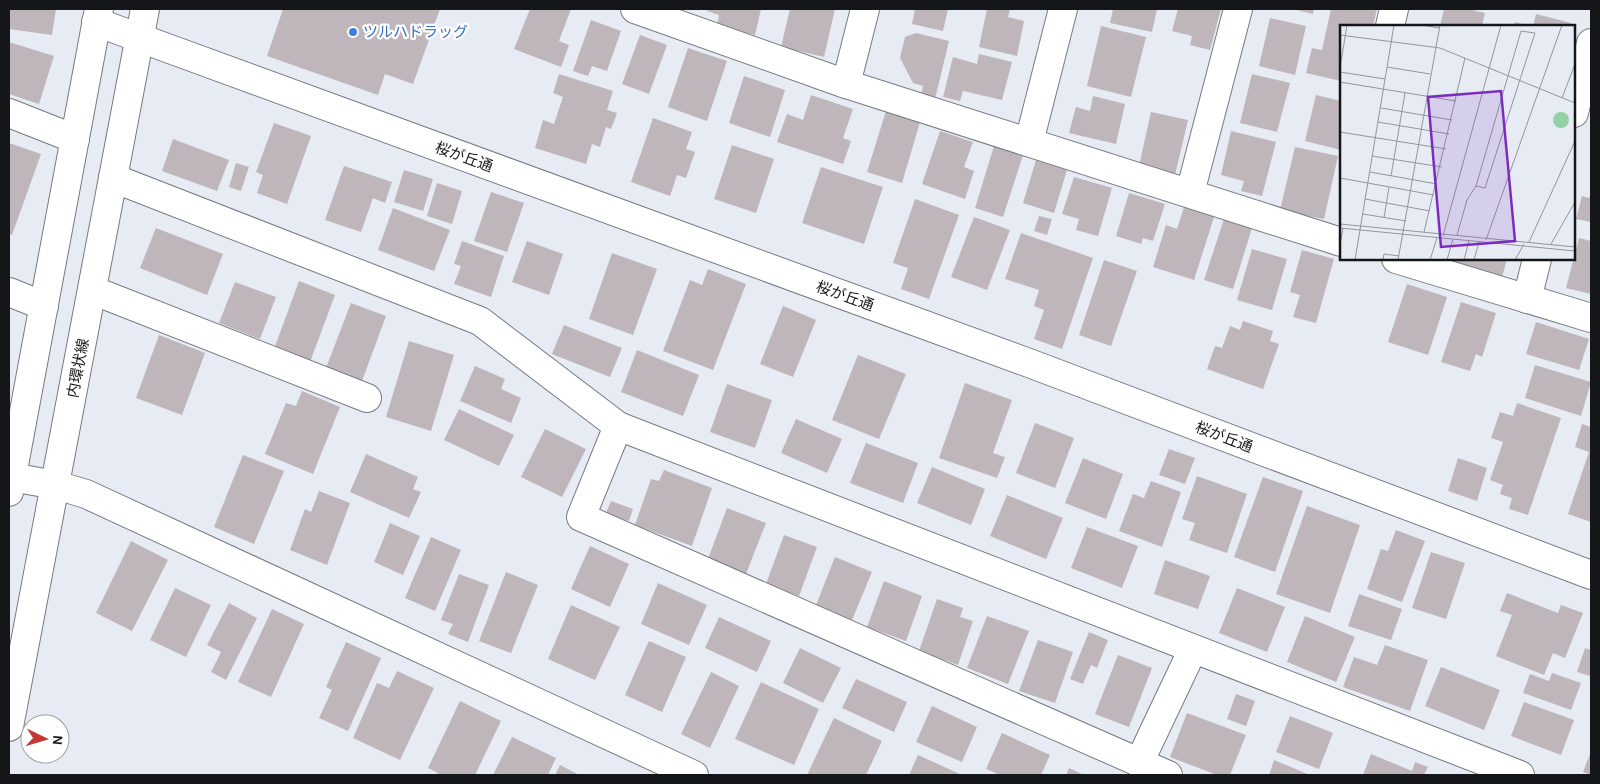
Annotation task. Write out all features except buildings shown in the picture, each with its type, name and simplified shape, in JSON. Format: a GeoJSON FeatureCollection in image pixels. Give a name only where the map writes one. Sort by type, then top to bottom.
{"type":"FeatureCollection","features":[{"type":"Feature","properties":{"kind":"street","name":"内環状線"},"geometry":{"type":"LineString","coordinates":[[9,727],[145,9]]}},
{"type":"Feature","properties":{"kind":"street"},"geometry":{"type":"LineString","coordinates":[[636,9],[675,16],[846,84],[1190,193],[1340,234]]}},
{"type":"Feature","properties":{"kind":"street"},"geometry":{"type":"LineString","coordinates":[[846,84],[864,9]]}},
{"type":"Feature","properties":{"kind":"street"},"geometry":{"type":"LineString","coordinates":[[1029,142],[1063,9]]}},
{"type":"Feature","properties":{"kind":"street"},"geometry":{"type":"LineString","coordinates":[[1190,193],[1238,9]]}},
{"type":"Feature","properties":{"kind":"street"},"geometry":{"type":"LineString","coordinates":[[1390,25],[1394,9]]}},
{"type":"Feature","properties":{"kind":"street","name":"桜が丘通"},"geometry":{"type":"LineString","coordinates":[[98,15],[140,37],[173,50],[1019,360],[1591,575]]}},
{"type":"Feature","properties":{"kind":"street"},"geometry":{"type":"LineString","coordinates":[[98,15],[44,306],[17,406],[10,484],[56,486],[86,494],[694,775]]}},
{"type":"Feature","properties":{"kind":"street"},"geometry":{"type":"LineString","coordinates":[[1575,108],[1591,43]]}},
{"type":"Feature","properties":{"kind":"street"},"geometry":{"type":"LineString","coordinates":[[9,113],[75,140]]}},
{"type":"Feature","properties":{"kind":"street"},"geometry":{"type":"LineString","coordinates":[[113,178],[480,321],[618,426],[1520,775]]}},
{"type":"Feature","properties":{"kind":"street"},"geometry":{"type":"LineString","coordinates":[[1399,260],[1591,318]]}},
{"type":"Feature","properties":{"kind":"street"},"geometry":{"type":"LineString","coordinates":[[1527,299],[1537,260]]}},
{"type":"Feature","properties":{"kind":"street"},"geometry":{"type":"LineString","coordinates":[[92,290],[367,398]]}},
{"type":"Feature","properties":{"kind":"street"},"geometry":{"type":"LineString","coordinates":[[9,292],[44,306]]}},
{"type":"Feature","properties":{"kind":"street"},"geometry":{"type":"LineString","coordinates":[[618,426],[581,517],[1168,775]]}},
{"type":"Feature","properties":{"kind":"street"},"geometry":{"type":"LineString","coordinates":[[1139,763],[1192,649]]}},
{"type":"Feature","properties":{"kind":"place","name":"ツルハドラッグ"},"geometry":{"type":"Point","coordinates":[353,32]}}]}
